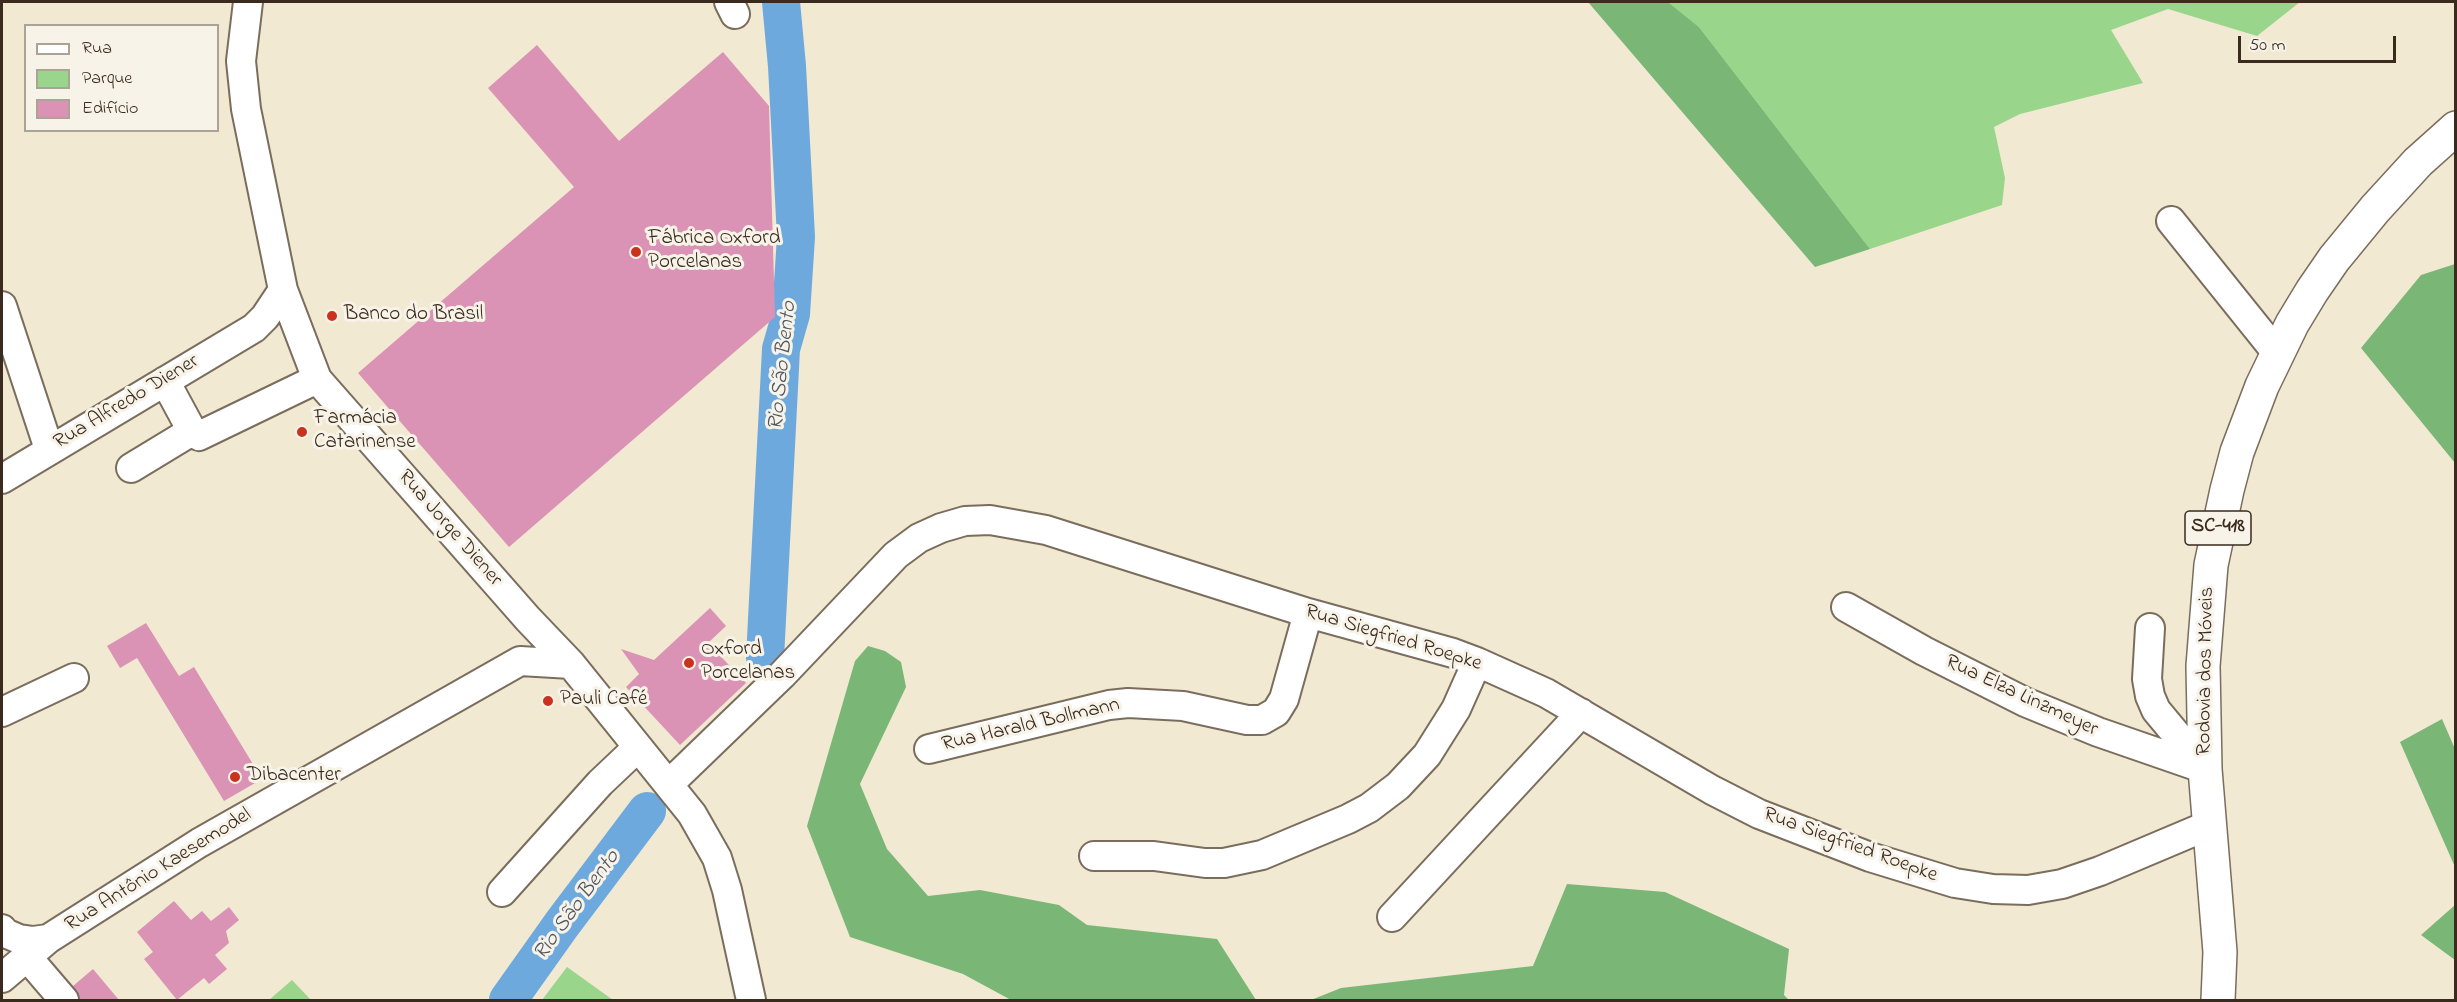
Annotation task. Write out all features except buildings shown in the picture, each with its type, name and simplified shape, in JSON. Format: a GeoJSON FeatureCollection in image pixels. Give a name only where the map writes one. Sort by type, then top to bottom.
{"type":"FeatureCollection","features":[{"type":"Feature","properties":{"kind":"main road","name":"Rodovia dos Móveis"},"geometry":{"type":"LineString","coordinates":[[2218,1000],[2218,918],[2205,769],[2203,666],[2211,566],[2237,452],[2277,353],[2312,291],[2356,231],[2418,162],[2456,129]]}},
{"type":"Feature","properties":{"kind":"street","name":"Rua Jorge Diener"},"geometry":{"type":"LineString","coordinates":[[248,2],[242,35],[243,84],[284,290],[317,379],[528,619],[571,664],[637,748],[669,784],[705,835],[717,858],[727,890],[751,1000]]}},
{"type":"Feature","properties":{"kind":"street"},"geometry":{"type":"LineString","coordinates":[[2171,221],[2277,353]]}},
{"type":"Feature","properties":{"kind":"street","name":"Rua Alfredo Diener"},"geometry":{"type":"LineString","coordinates":[[2,479],[254,328],[265,317],[284,290]]}},
{"type":"Feature","properties":{"kind":"street"},"geometry":{"type":"LineString","coordinates":[[2,306],[49,449]]}},
{"type":"Feature","properties":{"kind":"street"},"geometry":{"type":"LineString","coordinates":[[254,328],[272,332],[290,340],[305,351]]}},
{"type":"Feature","properties":{"kind":"street"},"geometry":{"type":"LineString","coordinates":[[165,381],[192,431],[199,436],[317,379]]}},
{"type":"Feature","properties":{"kind":"street"},"geometry":{"type":"LineString","coordinates":[[131,468],[192,431]]}},
{"type":"Feature","properties":{"kind":"street","name":"Rua Siegfried Roepke"},"geometry":{"type":"LineString","coordinates":[[669,784],[782,675],[896,555],[919,538],[941,528],[957,523],[990,520],[1046,530],[1308,613],[1453,653],[1477,662],[1546,693],[1712,790],[1759,814],[1815,838],[1955,883],[1993,889],[2028,890],[2062,884],[2100,871],[2209,825]]}},
{"type":"Feature","properties":{"kind":"street","name":"Rua Elza Linzmeyer"},"geometry":{"type":"LineString","coordinates":[[1846,608],[1924,651],[2025,702],[2098,732],[2205,769]]}},
{"type":"Feature","properties":{"kind":"street","name":"Rua Harald Bollmann"},"geometry":{"type":"LineString","coordinates":[[929,749],[1109,705],[1128,703],[1183,706],[1247,720],[1262,720],[1276,712],[1284,699],[1308,613]]}},
{"type":"Feature","properties":{"kind":"street"},"geometry":{"type":"LineString","coordinates":[[528,619],[520,661],[571,664]]}},
{"type":"Feature","properties":{"kind":"street"},"geometry":{"type":"LineString","coordinates":[[2150,628],[2147,679],[2150,696],[2156,710],[2205,769]]}},
{"type":"Feature","properties":{"kind":"street","name":"Rua Antônio Kaesemodel"},"geometry":{"type":"LineString","coordinates":[[2,978],[38,948],[199,843],[520,661]]}},
{"type":"Feature","properties":{"kind":"street"},"geometry":{"type":"LineString","coordinates":[[1094,855],[1144,855],[1205,863],[1224,863],[1262,855],[1348,819],[1376,803],[1398,786],[1427,755],[1456,709],[1477,662]]}},
{"type":"Feature","properties":{"kind":"street"},"geometry":{"type":"LineString","coordinates":[[2,712],[74,678]]}},
{"type":"Feature","properties":{"kind":"street"},"geometry":{"type":"LineString","coordinates":[[1392,917],[1581,713]]}},
{"type":"Feature","properties":{"kind":"street"},"geometry":{"type":"LineString","coordinates":[[502,892],[600,783],[637,748]]}},
{"type":"Feature","properties":{"kind":"street","name":"Rua Antônio Kaesemodel"},"geometry":{"type":"LineString","coordinates":[[2,969],[3,931],[19,939],[33,941],[38,948]]}},
{"type":"Feature","properties":{"kind":"street"},"geometry":{"type":"LineString","coordinates":[[38,948],[64,1000]]}},
{"type":"Feature","properties":{"kind":"green space"},"geometry":{"type":"Polygon","coordinates":[[[1588,2],[1668,2],[1699,27],[1870,249],[1815,267],[1588,2]]]}},
{"type":"Feature","properties":{"kind":"green space"},"geometry":{"type":"Polygon","coordinates":[[[1668,2],[2300,2],[2257,36],[2168,9],[2111,30],[2143,83],[2020,114],[1994,127],[2005,178],[2002,205],[1870,249],[1699,27],[1668,2]]]}},
{"type":"Feature","properties":{"kind":"green space"},"geometry":{"type":"Polygon","coordinates":[[[2456,264],[2455,463],[2361,348],[2421,275],[2456,264]]]}},
{"type":"Feature","properties":{"kind":"green space"},"geometry":{"type":"Polygon","coordinates":[[[868,646],[885,651],[901,662],[906,687],[860,784],[887,849],[928,896],[980,890],[1059,905],[1087,925],[1217,939],[1256,1000],[1011,1000],[963,974],[850,937],[807,826],[855,661],[868,646]]]}},
{"type":"Feature","properties":{"kind":"green space"},"geometry":{"type":"Polygon","coordinates":[[[2442,719],[2455,749],[2455,867],[2400,742],[2442,719]]]}},
{"type":"Feature","properties":{"kind":"green space"},"geometry":{"type":"Polygon","coordinates":[[[1567,884],[1665,892],[1789,949],[1784,995],[1789,1000],[1311,1000],[1341,988],[1533,966],[1567,884]]]}},
{"type":"Feature","properties":{"kind":"green space"},"geometry":{"type":"Polygon","coordinates":[[[2455,905],[2455,960],[2421,935],[2455,905]]]}},
{"type":"Feature","properties":{"kind":"green space"},"geometry":{"type":"Polygon","coordinates":[[[567,967],[613,1000],[542,1000],[567,967]]]}},
{"type":"Feature","properties":{"kind":"green space"},"geometry":{"type":"Polygon","coordinates":[[[292,980],[311,1000],[269,1000],[292,980]]]}},
{"type":"Feature","properties":{"kind":"waterway","name":"Rio São Bento"},"geometry":{"type":"LineString","coordinates":[[765,658],[781,349],[791,314],[796,237],[787,66],[781,2]]}},
{"type":"Feature","properties":{"kind":"waterway","name":"Rio São Bento"},"geometry":{"type":"LineString","coordinates":[[508,1000],[647,811]]}},
{"type":"Feature","properties":{"kind":"place","name":"Fábrica Oxford Porcelanas"},"geometry":{"type":"Point","coordinates":[636,252]}},
{"type":"Feature","properties":{"kind":"place","name":"Banco do Brasil"},"geometry":{"type":"Point","coordinates":[332,316]}},
{"type":"Feature","properties":{"kind":"place","name":"Farmácia Catarinense"},"geometry":{"type":"Point","coordinates":[302,432]}},
{"type":"Feature","properties":{"kind":"place","name":"Oxford Porcelanas"},"geometry":{"type":"Point","coordinates":[689,663]}},
{"type":"Feature","properties":{"kind":"place","name":"Pauli Café"},"geometry":{"type":"Point","coordinates":[548,701]}},
{"type":"Feature","properties":{"kind":"place","name":"Dibacenter"},"geometry":{"type":"Point","coordinates":[235,777]}}]}
